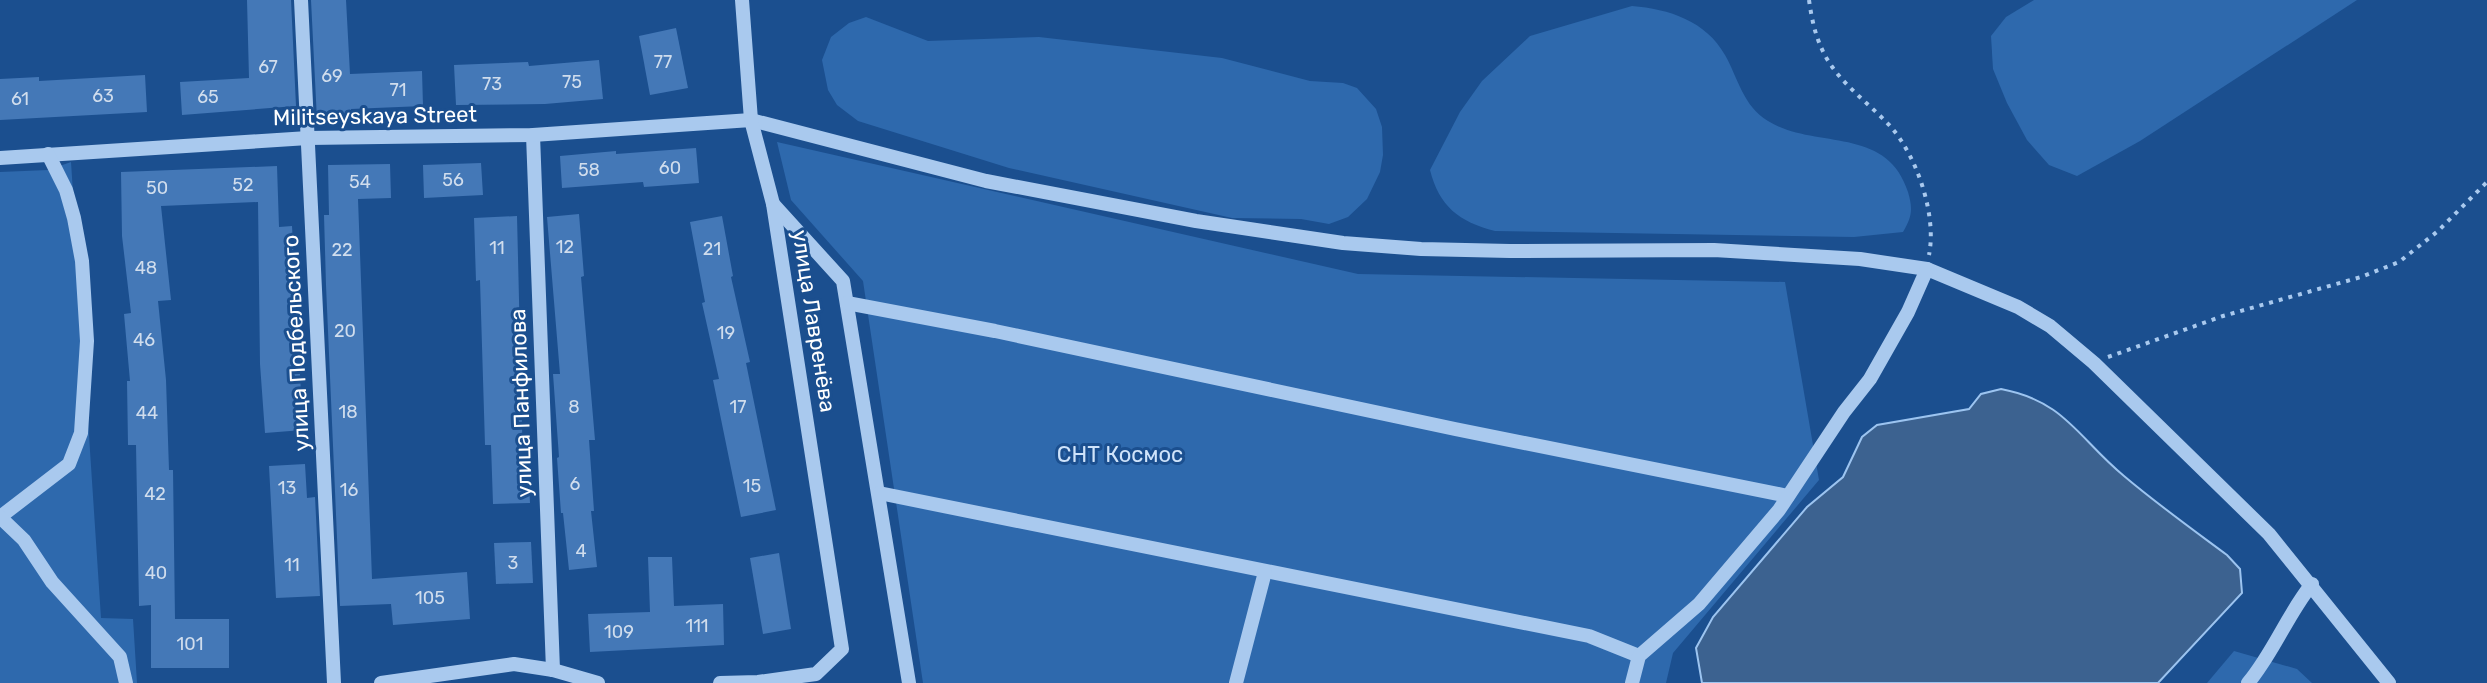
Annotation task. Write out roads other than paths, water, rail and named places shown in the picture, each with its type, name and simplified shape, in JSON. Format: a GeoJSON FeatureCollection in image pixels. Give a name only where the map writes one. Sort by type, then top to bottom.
{"type":"FeatureCollection","features":[{"type":"Feature","properties":{"kind":"street","name":"улица Подбельского"},"geometry":{"type":"LineString","coordinates":[[301,0],[334,683]]}},
{"type":"Feature","properties":{"kind":"street","name":"улица Лавренёва"},"geometry":{"type":"LineString","coordinates":[[720,683],[758,682],[816,674],[842,649],[773,204],[751,120],[742,0]]}},
{"type":"Feature","properties":{"kind":"street","name":"Militseyskaya Street"},"geometry":{"type":"LineString","coordinates":[[0,158],[308,138],[533,135],[751,120],[986,181],[1196,221],[1343,243],[1510,251],[1714,250],[1860,259],[1927,269],[2018,307],[2050,326],[2094,363],[2269,534],[2389,683]]}},
{"type":"Feature","properties":{"kind":"street","name":"улица Панфилова"},"geometry":{"type":"LineString","coordinates":[[533,135],[553,670]]}},
{"type":"Feature","properties":{"kind":"street"},"geometry":{"type":"LineString","coordinates":[[48,154],[66,190],[82,261],[87,341],[81,433],[69,464],[0,517],[24,540],[52,582],[120,657],[126,683]]}},
{"type":"Feature","properties":{"kind":"street"},"geometry":{"type":"LineString","coordinates":[[773,204],[843,281],[909,683]]}},
{"type":"Feature","properties":{"kind":"street"},"geometry":{"type":"LineString","coordinates":[[1632,683],[1639,656],[1699,604],[1779,510],[1844,412],[1870,379],[1908,312],[1927,269]]}},
{"type":"Feature","properties":{"kind":"street"},"geometry":{"type":"LineString","coordinates":[[847,303],[1788,496]]}},
{"type":"Feature","properties":{"kind":"street"},"geometry":{"type":"LineString","coordinates":[[879,493],[1589,636],[1639,656]]}},
{"type":"Feature","properties":{"kind":"street"},"geometry":{"type":"LineString","coordinates":[[1236,683],[1265,572]]}},
{"type":"Feature","properties":{"kind":"street"},"geometry":{"type":"LineString","coordinates":[[2248,683],[2272,650],[2295,605],[2312,584]]}},
{"type":"Feature","properties":{"kind":"street"},"geometry":{"type":"LineString","coordinates":[[381,683],[514,664],[553,670],[598,683]]}},
{"type":"Feature","properties":{"kind":"park label","name":"СНТ Космос"},"geometry":{"type":"Point","coordinates":[1120,454]}}]}
